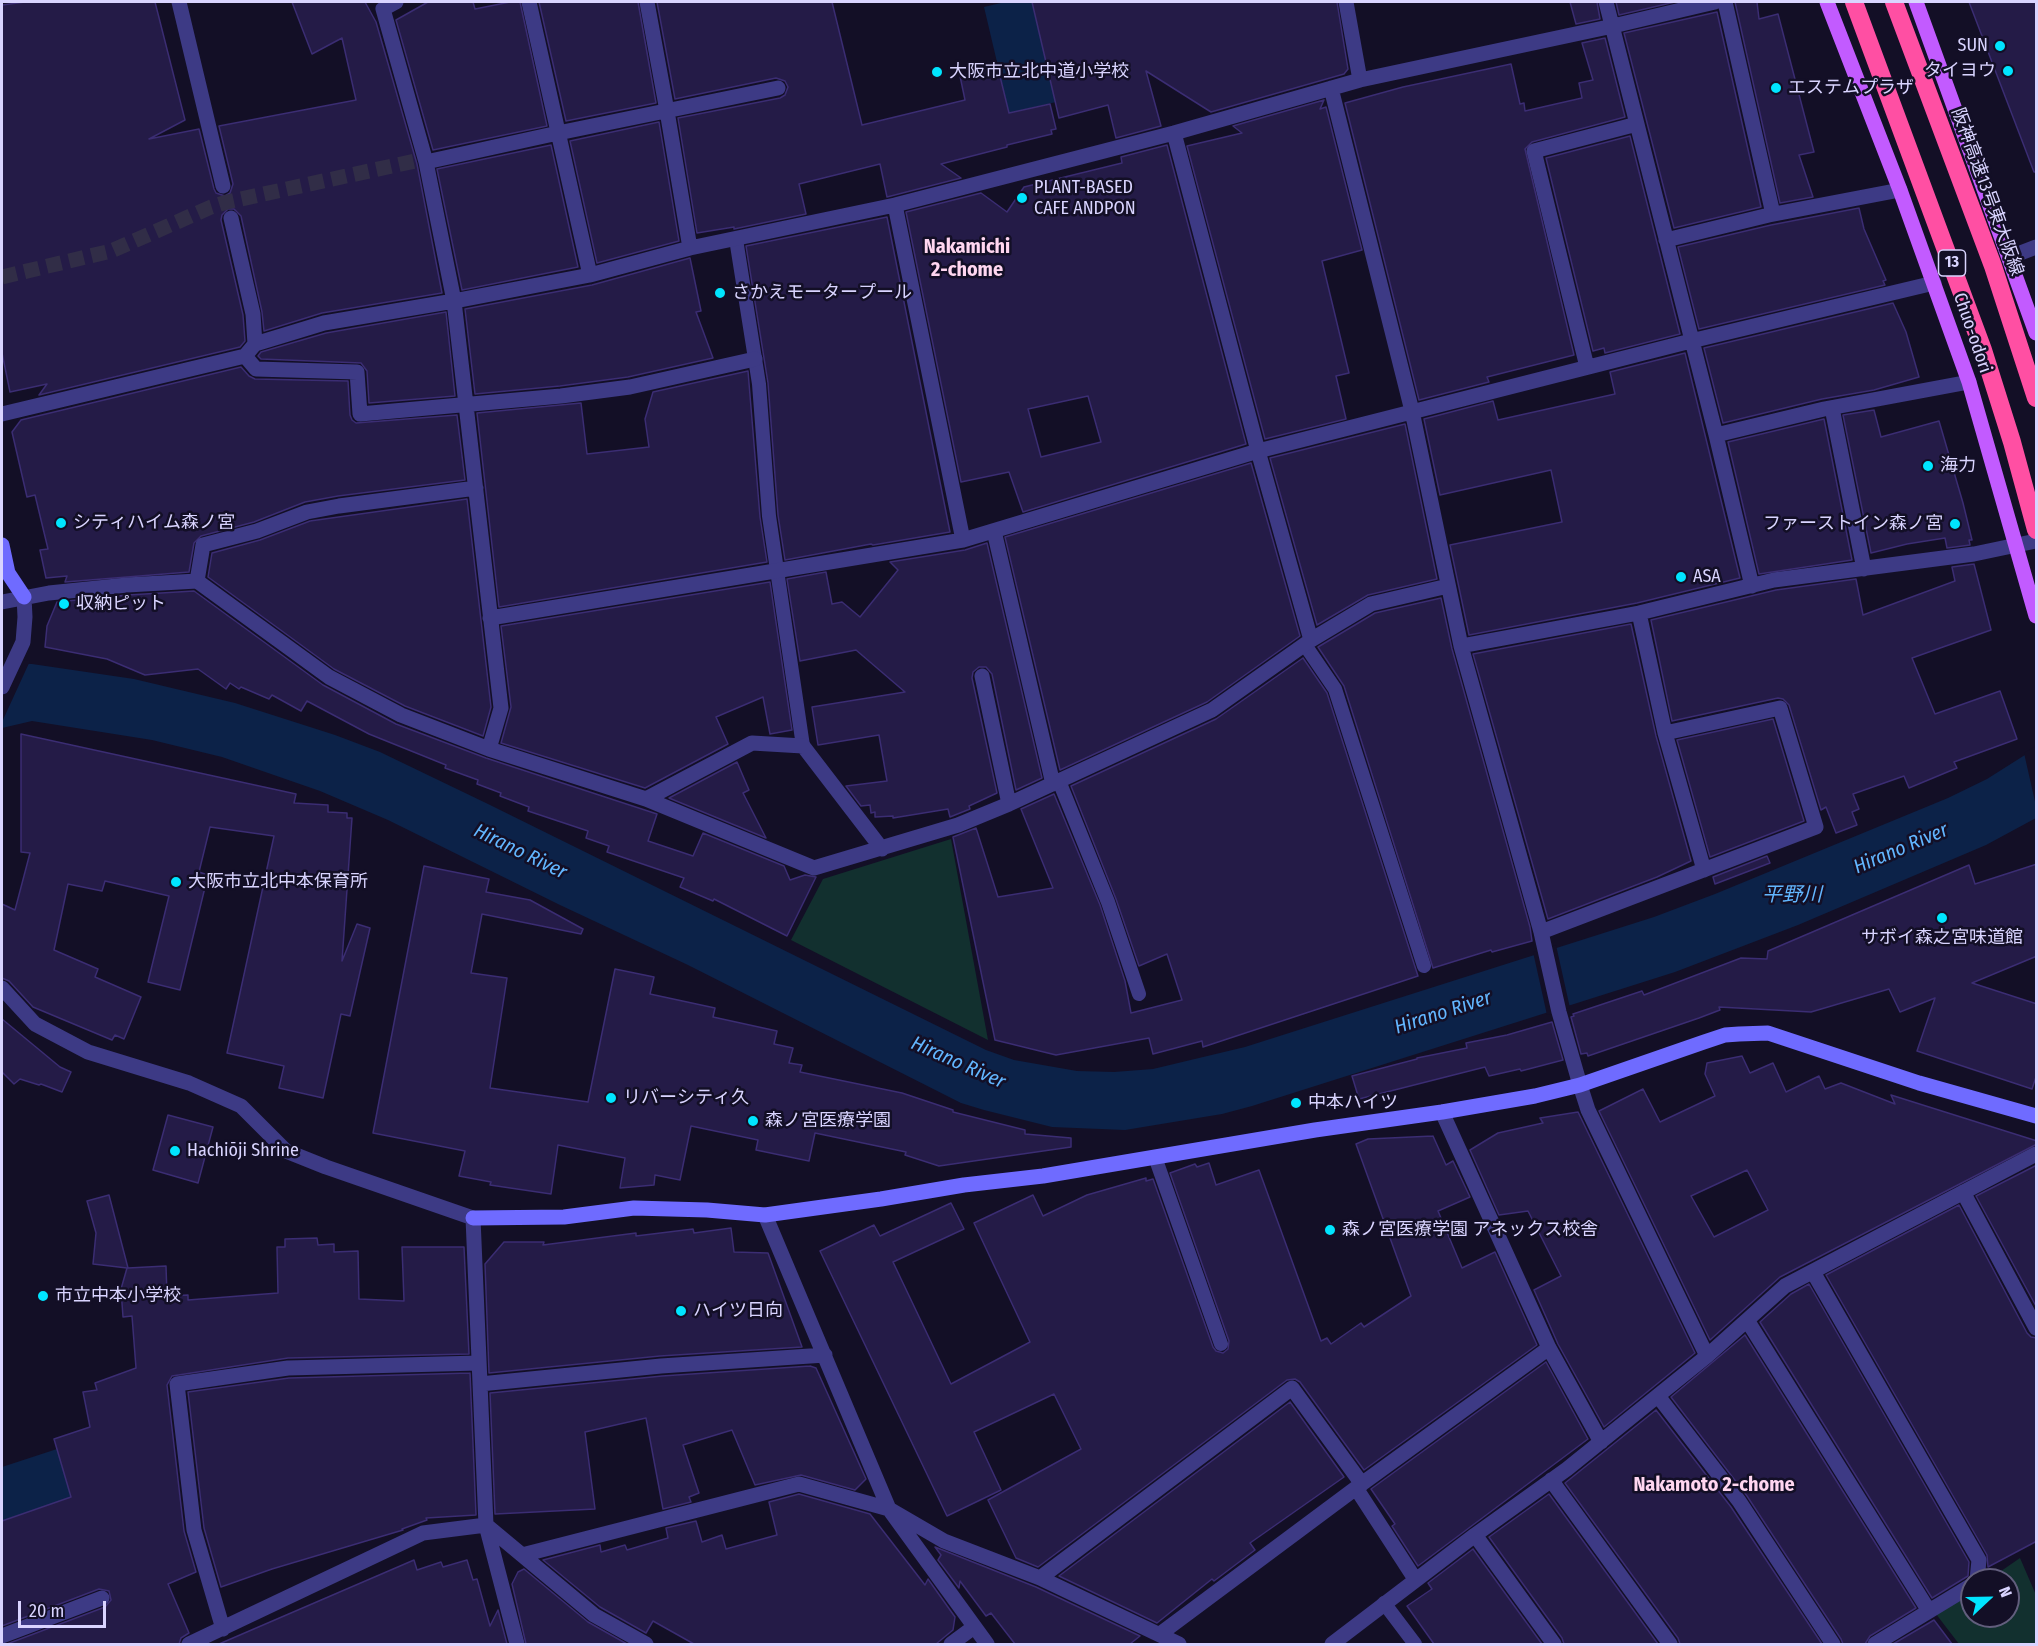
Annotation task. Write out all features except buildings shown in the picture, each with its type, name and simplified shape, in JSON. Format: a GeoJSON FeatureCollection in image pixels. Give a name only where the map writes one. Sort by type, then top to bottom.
{"type":"FeatureCollection","features":[{"type":"Feature","properties":{"kind":"highway","name":"13"},"geometry":{"type":"LineString","coordinates":[[1854,2],[1983,350],[2037,530]]}},
{"type":"Feature","properties":{"kind":"highway","name":"阪神高速13号東大阪線"},"geometry":{"type":"LineString","coordinates":[[1894,2],[1993,266],[2037,398]]}},
{"type":"Feature","properties":{"kind":"main road","name":"Chuo-odori"},"geometry":{"type":"LineString","coordinates":[[1827,2],[1900,190],[1969,382],[2037,616]]}},
{"type":"Feature","properties":{"kind":"main road"},"geometry":{"type":"LineString","coordinates":[[1916,2],[2037,333]]}},
{"type":"Feature","properties":{"kind":"street"},"geometry":{"type":"LineString","coordinates":[[179,2],[223,186]]}},
{"type":"Feature","properties":{"kind":"street"},"geometry":{"type":"LineString","coordinates":[[396,2],[383,9],[426,162],[454,301],[501,708],[489,749]]}},
{"type":"Feature","properties":{"kind":"street"},"geometry":{"type":"LineString","coordinates":[[529,2],[590,275]]}},
{"type":"Feature","properties":{"kind":"street"},"geometry":{"type":"LineString","coordinates":[[647,2],[690,248]]}},
{"type":"Feature","properties":{"kind":"street"},"geometry":{"type":"LineString","coordinates":[[1346,2],[1360,80]]}},
{"type":"Feature","properties":{"kind":"street"},"geometry":{"type":"LineString","coordinates":[[1606,2],[1752,586]]}},
{"type":"Feature","properties":{"kind":"street"},"geometry":{"type":"LineString","coordinates":[[2,414],[250,350],[324,323],[590,275],[690,248],[895,206],[1174,134],[1360,80],[1715,2]]}},
{"type":"Feature","properties":{"kind":"street"},"geometry":{"type":"LineString","coordinates":[[1725,2],[1773,214]]}},
{"type":"Feature","properties":{"kind":"street"},"geometry":{"type":"LineString","coordinates":[[426,162],[778,88]]}},
{"type":"Feature","properties":{"kind":"street"},"geometry":{"type":"LineString","coordinates":[[1331,88],[1412,411],[1461,646],[1542,937],[1559,1012],[1588,1110],[1707,1356]]}},
{"type":"Feature","properties":{"kind":"street"},"geometry":{"type":"LineString","coordinates":[[1587,367],[1534,151],[1637,124]]}},
{"type":"Feature","properties":{"kind":"street"},"geometry":{"type":"LineString","coordinates":[[1174,134],[1308,642]]}},
{"type":"Feature","properties":{"kind":"street"},"geometry":{"type":"LineString","coordinates":[[1666,240],[1773,214],[1900,190]]}},
{"type":"Feature","properties":{"kind":"street"},"geometry":{"type":"LineString","coordinates":[[895,206],[963,540]]}},
{"type":"Feature","properties":{"kind":"street"},"geometry":{"type":"LineString","coordinates":[[231,218],[253,314],[250,350],[256,369],[357,372],[360,414],[630,387],[755,358]]}},
{"type":"Feature","properties":{"kind":"street"},"geometry":{"type":"LineString","coordinates":[[2010,257],[2037,247]]}},
{"type":"Feature","properties":{"kind":"street"},"geometry":{"type":"LineString","coordinates":[[490,618],[963,540],[1257,451],[1690,341],[1934,283]]}},
{"type":"Feature","properties":{"kind":"street"},"geometry":{"type":"LineString","coordinates":[[1716,435],[1832,408],[1969,382]]}},
{"type":"Feature","properties":{"kind":"street"},"geometry":{"type":"LineString","coordinates":[[1832,408],[1864,569]]}},
{"type":"Feature","properties":{"kind":"street"},"geometry":{"type":"LineString","coordinates":[[197,580],[203,545],[257,531],[307,512],[476,488]]}},
{"type":"Feature","properties":{"kind":"street"},"geometry":{"type":"LineString","coordinates":[[994,531],[1056,782]]}},
{"type":"Feature","properties":{"kind":"street"},"geometry":{"type":"LineString","coordinates":[[1461,646],[1639,613],[1774,580],[1864,569],[2037,541]]}},
{"type":"Feature","properties":{"kind":"street"},"geometry":{"type":"LineString","coordinates":[[2,545],[8,573],[24,597],[25,617],[23,642],[2,687]]}},
{"type":"Feature","properties":{"kind":"street"},"geometry":{"type":"LineString","coordinates":[[2,602],[24,597],[127,585],[197,580],[329,677],[401,715],[489,749],[646,800],[814,868],[958,825],[1009,804],[1212,710],[1308,642],[1371,604],[1448,586]]}},
{"type":"Feature","properties":{"kind":"street"},"geometry":{"type":"LineString","coordinates":[[1639,613],[1665,733],[1704,870]]}},
{"type":"Feature","properties":{"kind":"street"},"geometry":{"type":"LineString","coordinates":[[982,676],[1009,804]]}},
{"type":"Feature","properties":{"kind":"street"},"geometry":{"type":"LineString","coordinates":[[1542,937],[1704,870],[1816,827],[1780,708],[1665,733]]}},
{"type":"Feature","properties":{"kind":"street"},"geometry":{"type":"LineString","coordinates":[[646,800],[752,743],[803,746],[882,849]]}},
{"type":"Feature","properties":{"kind":"street"},"geometry":{"type":"LineString","coordinates":[[2,988],[35,1024],[87,1052],[189,1083],[241,1106],[286,1151],[473,1218],[564,1217],[634,1208],[707,1210],[765,1215],[964,1185],[1043,1176],[1535,1096],[1581,1085],[1725,1035],[1768,1034],[1919,1083],[2037,1116]]}},
{"type":"Feature","properties":{"kind":"street"},"geometry":{"type":"LineString","coordinates":[[1442,1112],[1549,1348],[1600,1442]]}},
{"type":"Feature","properties":{"kind":"street"},"geometry":{"type":"LineString","coordinates":[[1332,1644],[1415,1579],[1600,1442],[1707,1356],[1785,1286],[2037,1154]]}},
{"type":"Feature","properties":{"kind":"street"},"geometry":{"type":"LineString","coordinates":[[1963,1192],[2037,1328]]}},
{"type":"Feature","properties":{"kind":"street"},"geometry":{"type":"LineString","coordinates":[[765,1215],[889,1509],[987,1644]]}},
{"type":"Feature","properties":{"kind":"street"},"geometry":{"type":"LineString","coordinates":[[473,1218],[486,1525],[517,1644]]}},
{"type":"Feature","properties":{"kind":"street"},"geometry":{"type":"LineString","coordinates":[[1813,1272],[1979,1560],[1978,1568]]}},
{"type":"Feature","properties":{"kind":"street"},"geometry":{"type":"LineString","coordinates":[[1747,1320],[1929,1611]]}},
{"type":"Feature","properties":{"kind":"street"},"geometry":{"type":"LineString","coordinates":[[1160,1634],[1549,1348]]}},
{"type":"Feature","properties":{"kind":"street"},"geometry":{"type":"LineString","coordinates":[[480,1384],[661,1366],[825,1355]]}},
{"type":"Feature","properties":{"kind":"street"},"geometry":{"type":"LineString","coordinates":[[223,1629],[194,1530],[177,1384],[288,1368],[479,1363]]}},
{"type":"Feature","properties":{"kind":"street"},"geometry":{"type":"LineString","coordinates":[[1040,1578],[1292,1388],[1359,1486],[1415,1579]]}},
{"type":"Feature","properties":{"kind":"street"},"geometry":{"type":"LineString","coordinates":[[1658,1396],[1739,1501],[1833,1644]]}},
{"type":"Feature","properties":{"kind":"street"},"geometry":{"type":"LineString","coordinates":[[1551,1480],[1671,1644]]}},
{"type":"Feature","properties":{"kind":"street"},"geometry":{"type":"LineString","coordinates":[[522,1555],[799,1484],[889,1509],[944,1541],[1040,1578],[1179,1644]]}},
{"type":"Feature","properties":{"kind":"street"},"geometry":{"type":"LineString","coordinates":[[189,1644],[423,1533],[486,1525],[594,1615],[646,1644]]}},
{"type":"Feature","properties":{"kind":"street"},"geometry":{"type":"LineString","coordinates":[[1475,1534],[1554,1644]]}},
{"type":"Feature","properties":{"kind":"street"},"geometry":{"type":"LineString","coordinates":[[1875,1644],[1960,1592]]}},
{"type":"Feature","properties":{"kind":"street"},"geometry":{"type":"LineString","coordinates":[[2,1636],[102,1598]]}},
{"type":"Feature","properties":{"kind":"street"},"geometry":{"type":"LineString","coordinates":[[951,1644],[974,1627]]}},
{"type":"Feature","properties":{"kind":"lane"},"geometry":{"type":"LineString","coordinates":[[736,239],[755,358],[777,572],[803,746]]}},
{"type":"Feature","properties":{"kind":"lane"},"geometry":{"type":"LineString","coordinates":[[1308,642],[1335,689],[1424,966]]}},
{"type":"Feature","properties":{"kind":"lane"},"geometry":{"type":"LineString","coordinates":[[1056,782],[1108,902],[1139,994]]}},
{"type":"Feature","properties":{"kind":"lane"},"geometry":{"type":"LineString","coordinates":[[1155,1157],[1221,1344]]}},
{"type":"Feature","properties":{"kind":"lane"},"geometry":{"type":"LineString","coordinates":[[1384,1603],[1415,1644]]}},
{"type":"Feature","properties":{"kind":"green space"},"geometry":{"type":"Polygon","coordinates":[[[951,839],[988,1040],[791,940],[823,879],[951,839]]]}},
{"type":"Feature","properties":{"kind":"green space"},"geometry":{"type":"Polygon","coordinates":[[[2020,1558],[2036,1595],[2036,1644],[1959,1644],[1936,1614],[1960,1598],[1960,1628],[2020,1628],[2020,1568],[2005,1568],[2020,1558]]]}},
{"type":"Feature","properties":{"kind":"water"},"geometry":{"type":"Polygon","coordinates":[[[1005,2],[1032,2],[1056,102],[1009,113],[984,7],[1005,2]]]}},
{"type":"Feature","properties":{"kind":"water","name":"平野川"},"geometry":{"type":"Polygon","coordinates":[[[2,663],[32,664],[134,679],[235,703],[380,752],[986,1050],[1014,1060],[1077,1071],[1114,1072],[1153,1069],[1245,1047],[1654,917],[1948,798],[1987,779],[2036,748],[2036,818],[1986,845],[1798,925],[1675,972],[1252,1106],[1222,1114],[1125,1130],[1052,1127],[961,1103],[688,965],[388,820],[320,791],[222,757],[152,740],[32,721],[2,728],[2,663]]]}},
{"type":"Feature","properties":{"kind":"water"},"geometry":{"type":"Polygon","coordinates":[[[57,1449],[71,1497],[2,1521],[2,1467],[57,1449]]]}},
{"type":"Feature","properties":{"kind":"pier"},"geometry":{"type":"Polygon","coordinates":[[[2,660],[30,661],[2,722],[2,660]]]}},
{"type":"Feature","properties":{"kind":"pier"},"geometry":{"type":"Polygon","coordinates":[[[2036,746],[2036,806],[2024,753],[2036,746]]]}},
{"type":"Feature","properties":{"kind":"pier"},"geometry":{"type":"Polygon","coordinates":[[[1556,945],[1570,1008],[1547,1015],[1533,952],[1556,945]]]}},
{"type":"Feature","properties":{"kind":"tunnel"},"geometry":{"type":"LineString","coordinates":[[2,277],[111,251],[227,202],[415,161],[426,162]]}},
{"type":"Feature","properties":{"kind":"place","name":"SUN"},"geometry":{"type":"Point","coordinates":[2000,46]}},
{"type":"Feature","properties":{"kind":"place","name":"タイヨウ"},"geometry":{"type":"Point","coordinates":[2008,71]}},
{"type":"Feature","properties":{"kind":"place","name":"大阪市立北中道小学校"},"geometry":{"type":"Point","coordinates":[937,72]}},
{"type":"Feature","properties":{"kind":"place","name":"エステムプラザ"},"geometry":{"type":"Point","coordinates":[1776,88]}},
{"type":"Feature","properties":{"kind":"place","name":"PLANT-BASED CAFE ANDPON"},"geometry":{"type":"Point","coordinates":[1022,198]}},
{"type":"Feature","properties":{"kind":"place","name":"さかえモータープール"},"geometry":{"type":"Point","coordinates":[720,293]}},
{"type":"Feature","properties":{"kind":"place","name":"海力"},"geometry":{"type":"Point","coordinates":[1928,466]}},
{"type":"Feature","properties":{"kind":"place","name":"シティハイム森ノ宮"},"geometry":{"type":"Point","coordinates":[61,523]}},
{"type":"Feature","properties":{"kind":"place","name":"ファーストイン森ノ宮"},"geometry":{"type":"Point","coordinates":[1955,524]}},
{"type":"Feature","properties":{"kind":"place","name":"ASA"},"geometry":{"type":"Point","coordinates":[1681,577]}},
{"type":"Feature","properties":{"kind":"place","name":"収納ピット"},"geometry":{"type":"Point","coordinates":[64,604]}},
{"type":"Feature","properties":{"kind":"place","name":"大阪市立北中本保育所"},"geometry":{"type":"Point","coordinates":[176,882]}},
{"type":"Feature","properties":{"kind":"place","name":"サボイ森之宮味道館"},"geometry":{"type":"Point","coordinates":[1942,918]}},
{"type":"Feature","properties":{"kind":"place","name":"リバーシティ久"},"geometry":{"type":"Point","coordinates":[611,1098]}},
{"type":"Feature","properties":{"kind":"place","name":"中本ハイツ"},"geometry":{"type":"Point","coordinates":[1296,1103]}},
{"type":"Feature","properties":{"kind":"place","name":"森ノ宮医療学園"},"geometry":{"type":"Point","coordinates":[753,1121]}},
{"type":"Feature","properties":{"kind":"place","name":"Hachiōji Shrine"},"geometry":{"type":"Point","coordinates":[175,1151]}},
{"type":"Feature","properties":{"kind":"place","name":"森ノ宮医療学園 アネックス校舎"},"geometry":{"type":"Point","coordinates":[1330,1230]}},
{"type":"Feature","properties":{"kind":"place","name":"市立中本小学校"},"geometry":{"type":"Point","coordinates":[43,1296]}},
{"type":"Feature","properties":{"kind":"place","name":"ハイツ日向"},"geometry":{"type":"Point","coordinates":[681,1311]}},
{"type":"Feature","properties":{"kind":"district","name":"Nakamichi 2-chome"},"geometry":{"type":"Point","coordinates":[967,258]}},
{"type":"Feature","properties":{"kind":"district","name":"Nakamoto 2-chome"},"geometry":{"type":"Point","coordinates":[1714,1485]}},
{"type":"Feature","properties":{"kind":"water label","name":"Hirano River"},"geometry":{"type":"Point","coordinates":[1901,849]}},
{"type":"Feature","properties":{"kind":"water label","name":"Hirano River"},"geometry":{"type":"Point","coordinates":[520,852]}},
{"type":"Feature","properties":{"kind":"water label","name":"Hirano River"},"geometry":{"type":"Point","coordinates":[1443,1013]}},
{"type":"Feature","properties":{"kind":"water label","name":"Hirano River"},"geometry":{"type":"Point","coordinates":[958,1063]}}]}
